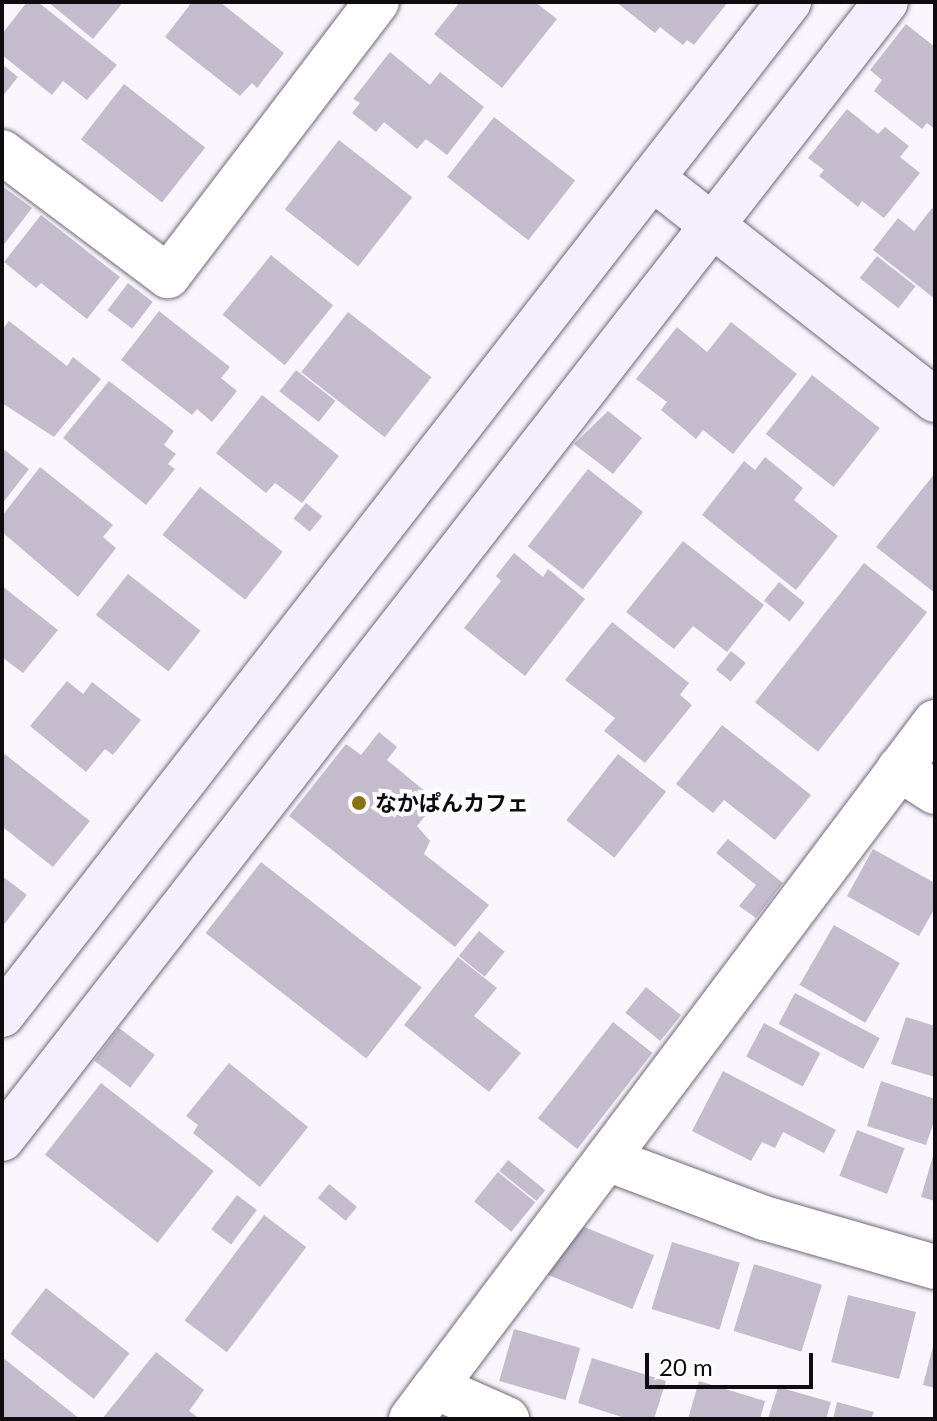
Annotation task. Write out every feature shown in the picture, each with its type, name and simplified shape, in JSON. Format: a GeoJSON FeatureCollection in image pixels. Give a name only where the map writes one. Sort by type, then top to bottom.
{"type":"FeatureCollection","features":[{"type":"Feature","properties":{"kind":"street"},"geometry":{"type":"LineString","coordinates":[[2,152],[168,276],[377,2]]}},
{"type":"Feature","properties":{"kind":"street"},"geometry":{"type":"LineString","coordinates":[[2,1015],[789,2]]}},
{"type":"Feature","properties":{"kind":"street"},"geometry":{"type":"LineString","coordinates":[[2,1139],[886,2]]}},
{"type":"Feature","properties":{"kind":"street"},"geometry":{"type":"LineString","coordinates":[[652,178],[711,227],[931,387]]}},
{"type":"Feature","properties":{"kind":"street"},"geometry":{"type":"LineString","coordinates":[[507,1419],[423,1403],[607,1159],[917,780],[935,722]]}},
{"type":"Feature","properties":{"kind":"street"},"geometry":{"type":"LineString","coordinates":[[607,1159],[764,1218],[935,1267]]}},
{"type":"Feature","properties":{"kind":"building"},"geometry":{"type":"Polygon","coordinates":[[[27,2],[38,2],[117,65],[87,100],[63,81],[52,95],[2,55],[2,34],[27,2]]]}},
{"type":"Feature","properties":{"kind":"building"},"geometry":{"type":"Polygon","coordinates":[[[48,2],[118,2],[121,5],[93,39],[48,2]]]}},
{"type":"Feature","properties":{"kind":"building"},"geometry":{"type":"Polygon","coordinates":[[[192,2],[220,2],[284,53],[257,88],[252,83],[240,96],[165,37],[192,2]]]}},
{"type":"Feature","properties":{"kind":"building"},"geometry":{"type":"Polygon","coordinates":[[[460,2],[535,2],[557,19],[502,88],[434,34],[460,2]]]}},
{"type":"Feature","properties":{"kind":"building"},"geometry":{"type":"Polygon","coordinates":[[[616,2],[728,2],[694,45],[687,40],[683,45],[660,27],[655,33],[616,2]]]}},
{"type":"Feature","properties":{"kind":"building"},"geometry":{"type":"Polygon","coordinates":[[[906,24],[935,47],[935,129],[927,123],[922,129],[874,91],[882,80],[870,70],[906,24]]]}},
{"type":"Feature","properties":{"kind":"building"},"geometry":{"type":"Polygon","coordinates":[[[390,52],[430,85],[440,72],[484,107],[447,155],[426,139],[417,149],[384,122],[376,132],[352,113],[360,103],[353,99],[390,52]]]}},
{"type":"Feature","properties":{"kind":"building"},"geometry":{"type":"Polygon","coordinates":[[[2,64],[18,77],[2,97],[2,64]]]}},
{"type":"Feature","properties":{"kind":"building"},"geometry":{"type":"Polygon","coordinates":[[[124,84],[205,147],[162,203],[81,139],[124,84]]]}},
{"type":"Feature","properties":{"kind":"building"},"geometry":{"type":"Polygon","coordinates":[[[847,109],[878,134],[885,127],[909,146],[900,157],[920,173],[884,218],[862,201],[858,207],[819,176],[824,170],[808,158],[847,109]]]}},
{"type":"Feature","properties":{"kind":"building"},"geometry":{"type":"Polygon","coordinates":[[[494,117],[575,180],[528,240],[447,177],[494,117]]]}},
{"type":"Feature","properties":{"kind":"building"},"geometry":{"type":"Polygon","coordinates":[[[339,140],[412,197],[358,267],[285,209],[339,140]]]}},
{"type":"Feature","properties":{"kind":"building"},"geometry":{"type":"Polygon","coordinates":[[[2,186],[32,208],[2,247],[2,186]]]}},
{"type":"Feature","properties":{"kind":"building"},"geometry":{"type":"Polygon","coordinates":[[[932,208],[935,211],[935,299],[873,250],[898,218],[914,231],[932,208]]]}},
{"type":"Feature","properties":{"kind":"building"},"geometry":{"type":"Polygon","coordinates":[[[41,215],[120,277],[87,319],[41,283],[36,288],[4,262],[41,215]]]}},
{"type":"Feature","properties":{"kind":"building"},"geometry":{"type":"Polygon","coordinates":[[[271,255],[333,305],[285,365],[223,315],[271,255]]]}},
{"type":"Feature","properties":{"kind":"building"},"geometry":{"type":"Polygon","coordinates":[[[877,256],[916,286],[898,308],[860,278],[877,256]]]}},
{"type":"Feature","properties":{"kind":"building"},"geometry":{"type":"Polygon","coordinates":[[[128,283],[153,302],[132,329],[108,310],[128,283]]]}},
{"type":"Feature","properties":{"kind":"building"},"geometry":{"type":"Polygon","coordinates":[[[159,311],[230,367],[221,378],[237,391],[212,422],[197,409],[192,415],[121,360],[159,311]]]}},
{"type":"Feature","properties":{"kind":"building"},"geometry":{"type":"Polygon","coordinates":[[[348,312],[432,377],[385,437],[301,372],[348,312]]]}},
{"type":"Feature","properties":{"kind":"building"},"geometry":{"type":"Polygon","coordinates":[[[9,321],[67,366],[73,357],[101,379],[54,437],[2,403],[2,330],[9,321]]]}},
{"type":"Feature","properties":{"kind":"building"},"geometry":{"type":"Polygon","coordinates":[[[731,322],[797,374],[733,454],[703,430],[696,439],[661,410],[667,402],[636,379],[677,327],[707,352],[731,322]]]}},
{"type":"Feature","properties":{"kind":"building"},"geometry":{"type":"Polygon","coordinates":[[[296,370],[335,401],[319,422],[279,391],[296,370]]]}},
{"type":"Feature","properties":{"kind":"building"},"geometry":{"type":"Polygon","coordinates":[[[812,375],[880,428],[834,487],[766,434],[812,375]]]}},
{"type":"Feature","properties":{"kind":"building"},"geometry":{"type":"Polygon","coordinates":[[[109,381],[174,431],[164,445],[176,454],[168,464],[175,469],[146,505],[63,438],[109,381]]]}},
{"type":"Feature","properties":{"kind":"building"},"geometry":{"type":"Polygon","coordinates":[[[262,395],[339,456],[302,503],[275,483],[266,493],[216,453],[262,395]]]}},
{"type":"Feature","properties":{"kind":"building"},"geometry":{"type":"Polygon","coordinates":[[[608,411],[642,438],[613,474],[574,444],[608,411]]]}},
{"type":"Feature","properties":{"kind":"building"},"geometry":{"type":"Polygon","coordinates":[[[2,448],[29,469],[2,504],[2,448]]]}},
{"type":"Feature","properties":{"kind":"building"},"geometry":{"type":"Polygon","coordinates":[[[765,457],[803,488],[794,500],[838,536],[796,590],[702,515],[744,461],[755,470],[765,457]]]}},
{"type":"Feature","properties":{"kind":"building"},"geometry":{"type":"Polygon","coordinates":[[[40,467],[113,525],[103,537],[116,548],[78,597],[2,532],[2,516],[40,467]]]}},
{"type":"Feature","properties":{"kind":"building"},"geometry":{"type":"Polygon","coordinates":[[[588,469],[643,512],[583,589],[528,546],[588,469]]]}},
{"type":"Feature","properties":{"kind":"building"},"geometry":{"type":"Polygon","coordinates":[[[935,473],[935,593],[876,547],[935,473]]]}},
{"type":"Feature","properties":{"kind":"building"},"geometry":{"type":"Polygon","coordinates":[[[200,487],[283,552],[245,600],[162,535],[200,487]]]}},
{"type":"Feature","properties":{"kind":"building"},"geometry":{"type":"Polygon","coordinates":[[[306,503],[322,516],[310,532],[293,519],[306,503]]]}},
{"type":"Feature","properties":{"kind":"building"},"geometry":{"type":"Polygon","coordinates":[[[683,541],[764,605],[727,652],[693,626],[674,649],[626,612],[683,541]]]}},
{"type":"Feature","properties":{"kind":"building"},"geometry":{"type":"Polygon","coordinates":[[[514,553],[543,577],[548,569],[585,599],[525,676],[464,628],[501,581],[496,576],[514,553]]]}},
{"type":"Feature","properties":{"kind":"building"},"geometry":{"type":"Polygon","coordinates":[[[864,563],[927,612],[818,752],[755,702],[864,563]]]}},
{"type":"Feature","properties":{"kind":"building"},"geometry":{"type":"Polygon","coordinates":[[[128,574],[200,631],[168,672],[96,615],[128,574]]]}},
{"type":"Feature","properties":{"kind":"building"},"geometry":{"type":"Polygon","coordinates":[[[779,582],[805,603],[790,621],[764,601],[779,582]]]}},
{"type":"Feature","properties":{"kind":"building"},"geometry":{"type":"Polygon","coordinates":[[[2,586],[58,630],[23,673],[2,657],[2,586]]]}},
{"type":"Feature","properties":{"kind":"building"},"geometry":{"type":"Polygon","coordinates":[[[612,622],[689,683],[680,695],[692,705],[645,763],[604,731],[615,718],[565,680],[612,622]]]}},
{"type":"Feature","properties":{"kind":"building"},"geometry":{"type":"Polygon","coordinates":[[[731,651],[746,663],[731,682],[716,670],[731,651]]]}},
{"type":"Feature","properties":{"kind":"building"},"geometry":{"type":"Polygon","coordinates":[[[67,681],[83,694],[92,682],[141,720],[113,755],[105,749],[86,772],[30,726],[67,681]]]}},
{"type":"Feature","properties":{"kind":"building"},"geometry":{"type":"Polygon","coordinates":[[[722,725],[811,795],[775,840],[724,800],[713,813],[676,784],[722,725]]]}},
{"type":"Feature","properties":{"kind":"building"},"geometry":{"type":"Polygon","coordinates":[[[379,732],[397,747],[387,760],[437,801],[417,826],[430,841],[424,854],[489,905],[455,947],[289,816],[346,744],[361,755],[379,732]]]}},
{"type":"Feature","properties":{"kind":"building"},"geometry":{"type":"Polygon","coordinates":[[[2,752],[90,821],[53,867],[4,828],[2,831],[2,752]]]}},
{"type":"Feature","properties":{"kind":"building"},"geometry":{"type":"Polygon","coordinates":[[[618,754],[666,792],[614,858],[566,820],[618,754]]]}},
{"type":"Feature","properties":{"kind":"building"},"geometry":{"type":"Polygon","coordinates":[[[728,839],[783,883],[756,918],[739,906],[756,885],[716,853],[728,839]]]}},
{"type":"Feature","properties":{"kind":"building"},"geometry":{"type":"Polygon","coordinates":[[[873,849],[935,883],[935,908],[919,936],[847,896],[873,849]]]}},
{"type":"Feature","properties":{"kind":"building"},"geometry":{"type":"Polygon","coordinates":[[[261,862],[422,988],[366,1059],[206,933],[261,862]]]}},
{"type":"Feature","properties":{"kind":"building"},"geometry":{"type":"Polygon","coordinates":[[[2,876],[27,895],[2,927],[2,876]]]}},
{"type":"Feature","properties":{"kind":"building"},"geometry":{"type":"Polygon","coordinates":[[[834,925],[900,963],[865,1023],[800,985],[834,925]]]}},
{"type":"Feature","properties":{"kind":"building"},"geometry":{"type":"Polygon","coordinates":[[[479,931],[505,952],[485,977],[459,956],[479,931]]]}},
{"type":"Feature","properties":{"kind":"building"},"geometry":{"type":"Polygon","coordinates":[[[458,957],[497,988],[474,1016],[521,1053],[489,1092],[404,1025],[458,957]]]}},
{"type":"Feature","properties":{"kind":"building"},"geometry":{"type":"Polygon","coordinates":[[[646,987],[681,1015],[660,1041],[625,1013],[646,987]]]}},
{"type":"Feature","properties":{"kind":"building"},"geometry":{"type":"Polygon","coordinates":[[[795,993],[880,1038],[863,1069],[779,1024],[795,993]]]}},
{"type":"Feature","properties":{"kind":"building"},"geometry":{"type":"Polygon","coordinates":[[[906,1017],[935,1026],[935,1077],[891,1064],[906,1017]]]}},
{"type":"Feature","properties":{"kind":"building"},"geometry":{"type":"Polygon","coordinates":[[[613,1022],[652,1053],[577,1149],[538,1118],[613,1022]]]}},
{"type":"Feature","properties":{"kind":"building"},"geometry":{"type":"Polygon","coordinates":[[[764,1023],[821,1053],[803,1087],[746,1057],[764,1023]]]}},
{"type":"Feature","properties":{"kind":"building"},"geometry":{"type":"Polygon","coordinates":[[[119,1028],[155,1055],[130,1088],[94,1061],[119,1028]]]}},
{"type":"Feature","properties":{"kind":"building"},"geometry":{"type":"Polygon","coordinates":[[[229,1063],[308,1127],[260,1187],[193,1133],[198,1125],[186,1116],[229,1063]]]}},
{"type":"Feature","properties":{"kind":"building"},"geometry":{"type":"Polygon","coordinates":[[[723,1071],[836,1130],[824,1153],[783,1132],[775,1148],[762,1142],[751,1161],[692,1131],[723,1071]]]}},
{"type":"Feature","properties":{"kind":"building"},"geometry":{"type":"Polygon","coordinates":[[[881,1081],[935,1099],[935,1118],[926,1145],[867,1126],[881,1081]]]}},
{"type":"Feature","properties":{"kind":"building"},"geometry":{"type":"Polygon","coordinates":[[[101,1083],[214,1171],[158,1243],[45,1155],[101,1083]]]}},
{"type":"Feature","properties":{"kind":"building"},"geometry":{"type":"Polygon","coordinates":[[[857,1130],[905,1148],[887,1194],[839,1176],[857,1130]]]}},
{"type":"Feature","properties":{"kind":"building"},"geometry":{"type":"Polygon","coordinates":[[[935,1149],[935,1201],[921,1197],[935,1149]]]}},
{"type":"Feature","properties":{"kind":"building"},"geometry":{"type":"Polygon","coordinates":[[[508,1160],[545,1190],[536,1201],[499,1171],[508,1160]]]}},
{"type":"Feature","properties":{"kind":"building"},"geometry":{"type":"Polygon","coordinates":[[[498,1172],[535,1202],[511,1232],[474,1202],[498,1172]]]}},
{"type":"Feature","properties":{"kind":"building"},"geometry":{"type":"Polygon","coordinates":[[[329,1184],[357,1207],[346,1221],[318,1198],[329,1184]]]}},
{"type":"Feature","properties":{"kind":"building"},"geometry":{"type":"Polygon","coordinates":[[[237,1195],[257,1210],[231,1244],[211,1229],[237,1195]]]}},
{"type":"Feature","properties":{"kind":"building"},"geometry":{"type":"Polygon","coordinates":[[[264,1215],[306,1247],[227,1352],[185,1320],[264,1215]]]}},
{"type":"Feature","properties":{"kind":"building"},"geometry":{"type":"Polygon","coordinates":[[[567,1220],[654,1255],[632,1309],[545,1274],[567,1220]]]}},
{"type":"Feature","properties":{"kind":"building"},"geometry":{"type":"Polygon","coordinates":[[[672,1242],[740,1263],[719,1330],[652,1309],[672,1242]]]}},
{"type":"Feature","properties":{"kind":"building"},"geometry":{"type":"Polygon","coordinates":[[[754,1264],[822,1285],[801,1352],[734,1331],[754,1264]]]}},
{"type":"Feature","properties":{"kind":"building"},"geometry":{"type":"Polygon","coordinates":[[[46,1288],[130,1353],[94,1399],[10,1334],[46,1288]]]}},
{"type":"Feature","properties":{"kind":"building"},"geometry":{"type":"Polygon","coordinates":[[[848,1295],[916,1312],[899,1379],[831,1362],[848,1295]]]}},
{"type":"Feature","properties":{"kind":"building"},"geometry":{"type":"Polygon","coordinates":[[[514,1329],[580,1348],[565,1400],[499,1381],[514,1329]]]}},
{"type":"Feature","properties":{"kind":"building"},"geometry":{"type":"Polygon","coordinates":[[[935,1339],[935,1388],[923,1385],[935,1339]]]}},
{"type":"Feature","properties":{"kind":"building"},"geometry":{"type":"Polygon","coordinates":[[[156,1352],[204,1390],[189,1411],[200,1419],[102,1419],[156,1352]]]}},
{"type":"Feature","properties":{"kind":"building"},"geometry":{"type":"Polygon","coordinates":[[[2,1357],[80,1419],[2,1419],[2,1357]]]}},
{"type":"Feature","properties":{"kind":"building"},"geometry":{"type":"Polygon","coordinates":[[[592,1358],[666,1381],[654,1419],[628,1419],[578,1403],[592,1358]]]}},
{"type":"Feature","properties":{"kind":"building"},"geometry":{"type":"Polygon","coordinates":[[[699,1381],[765,1401],[760,1419],[688,1419],[699,1381]]]}},
{"type":"Feature","properties":{"kind":"building"},"geometry":{"type":"Polygon","coordinates":[[[778,1387],[831,1402],[826,1419],[768,1419],[778,1387]]]}},
{"type":"Feature","properties":{"kind":"building"},"geometry":{"type":"Polygon","coordinates":[[[837,1402],[874,1412],[871,1419],[833,1419],[837,1402]]]}},
{"type":"Feature","properties":{"kind":"place","name":"なかぱんカフェ"},"geometry":{"type":"Point","coordinates":[359,803]}}]}
